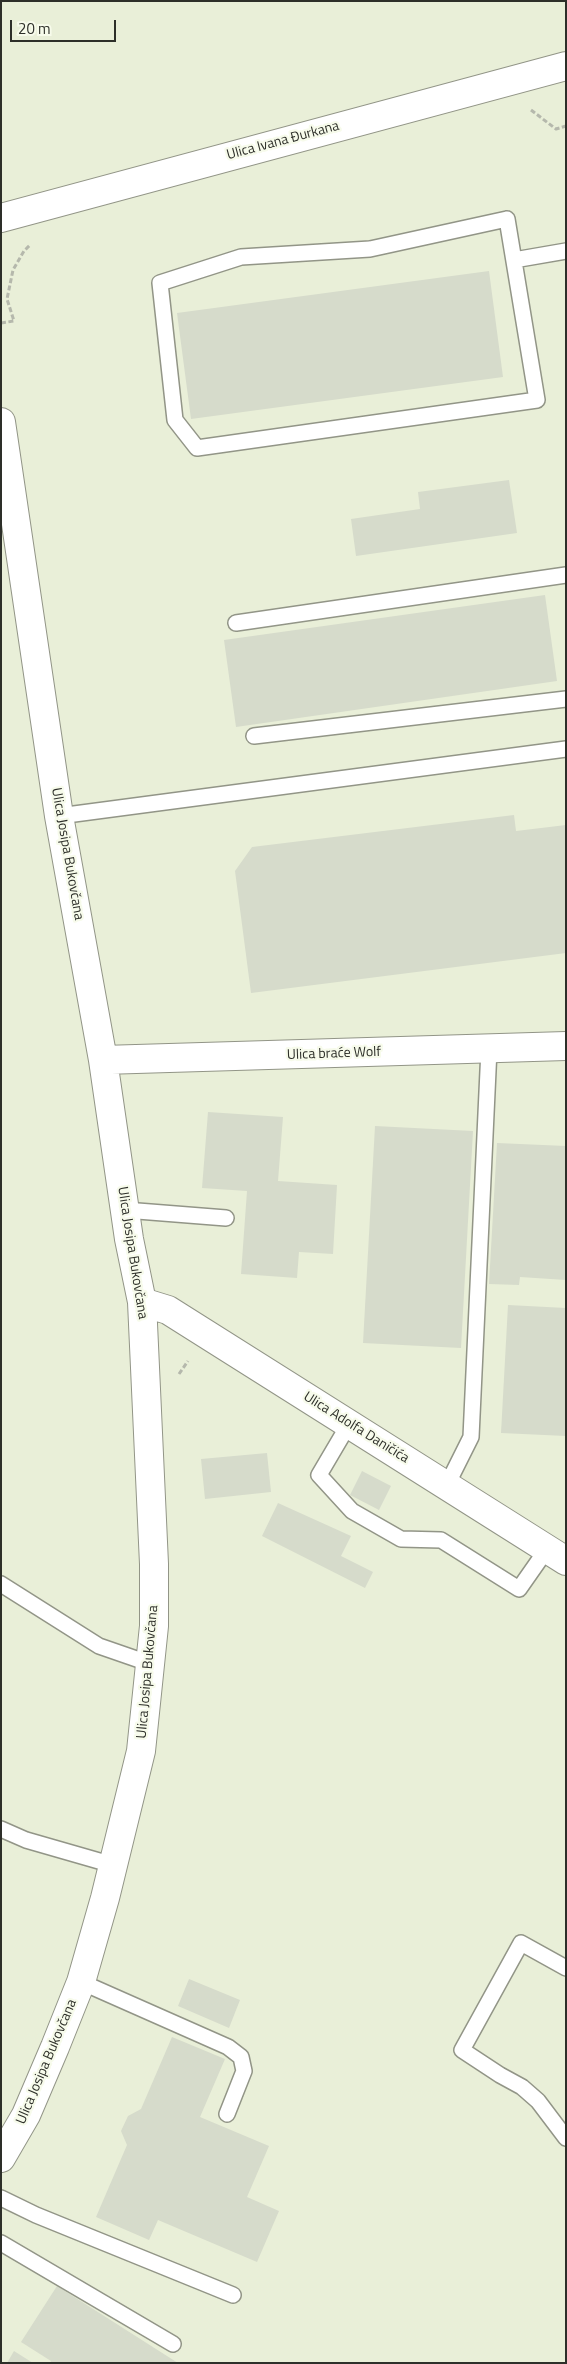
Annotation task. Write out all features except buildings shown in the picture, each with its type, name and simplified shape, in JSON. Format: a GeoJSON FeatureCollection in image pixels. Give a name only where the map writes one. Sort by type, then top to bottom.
{"type":"FeatureCollection","features":[{"type":"Feature","properties":{"kind":"street","name":"Ulica Ivana Đurkana"},"geometry":{"type":"LineString","coordinates":[[1,218],[69,198],[566,66]]}},
{"type":"Feature","properties":{"kind":"street","name":"Ulica Josipa Bukovčana"},"geometry":{"type":"LineString","coordinates":[[1,422],[60,816],[103,1060],[125,1210],[142,1302],[154,1564],[154,1626],[141,1751],[113,1865],[81,1982],[26,2115],[1,2158]]}},
{"type":"Feature","properties":{"kind":"street","name":"Ulica braće Wolf"},"geometry":{"type":"LineString","coordinates":[[103,1060],[566,1046]]}},
{"type":"Feature","properties":{"kind":"street","name":"Ulica Adolfa Daničića"},"geometry":{"type":"LineString","coordinates":[[142,1302],[168,1310],[556,1555]]}},
{"type":"Feature","properties":{"kind":"lane"},"geometry":{"type":"LineString","coordinates":[[507,219],[514,260],[537,400],[197,448],[174,420],[160,283],[241,257],[370,249],[507,219]]}},
{"type":"Feature","properties":{"kind":"lane"},"geometry":{"type":"LineString","coordinates":[[514,260],[566,252]]}},
{"type":"Feature","properties":{"kind":"lane"},"geometry":{"type":"LineString","coordinates":[[236,623],[566,576]]}},
{"type":"Feature","properties":{"kind":"lane"},"geometry":{"type":"LineString","coordinates":[[254,736],[566,699]]}},
{"type":"Feature","properties":{"kind":"lane"},"geometry":{"type":"LineString","coordinates":[[60,816],[566,749]]}},
{"type":"Feature","properties":{"kind":"lane"},"geometry":{"type":"LineString","coordinates":[[447,1486],[471,1437],[489,1049]]}},
{"type":"Feature","properties":{"kind":"lane"},"geometry":{"type":"LineString","coordinates":[[125,1210],[226,1218]]}},
{"type":"Feature","properties":{"kind":"lane"},"geometry":{"type":"LineString","coordinates":[[349,1424],[319,1475],[352,1511],[401,1539],[441,1540],[519,1589],[556,1555]]}},
{"type":"Feature","properties":{"kind":"lane"},"geometry":{"type":"LineString","coordinates":[[1,1584],[99,1646],[151,1664]]}},
{"type":"Feature","properties":{"kind":"lane"},"geometry":{"type":"LineString","coordinates":[[1,1829],[26,1840],[113,1865]]}},
{"type":"Feature","properties":{"kind":"lane"},"geometry":{"type":"LineString","coordinates":[[566,1968],[521,1944],[462,2050],[522,2087],[559,2120],[566,2138]]}},
{"type":"Feature","properties":{"kind":"lane"},"geometry":{"type":"LineString","coordinates":[[81,1982],[228,2047],[242,2057],[244,2071],[227,2114]]}},
{"type":"Feature","properties":{"kind":"lane"},"geometry":{"type":"LineString","coordinates":[[1,2198],[36,2216],[233,2295]]}},
{"type":"Feature","properties":{"kind":"lane"},"geometry":{"type":"LineString","coordinates":[[1,2243],[173,2344]]}},
{"type":"Feature","properties":{"kind":"shaded area"},"geometry":{"type":"Polygon","coordinates":[[[1,1],[566,1],[566,2363],[1,2363],[1,1]]]}}]}
